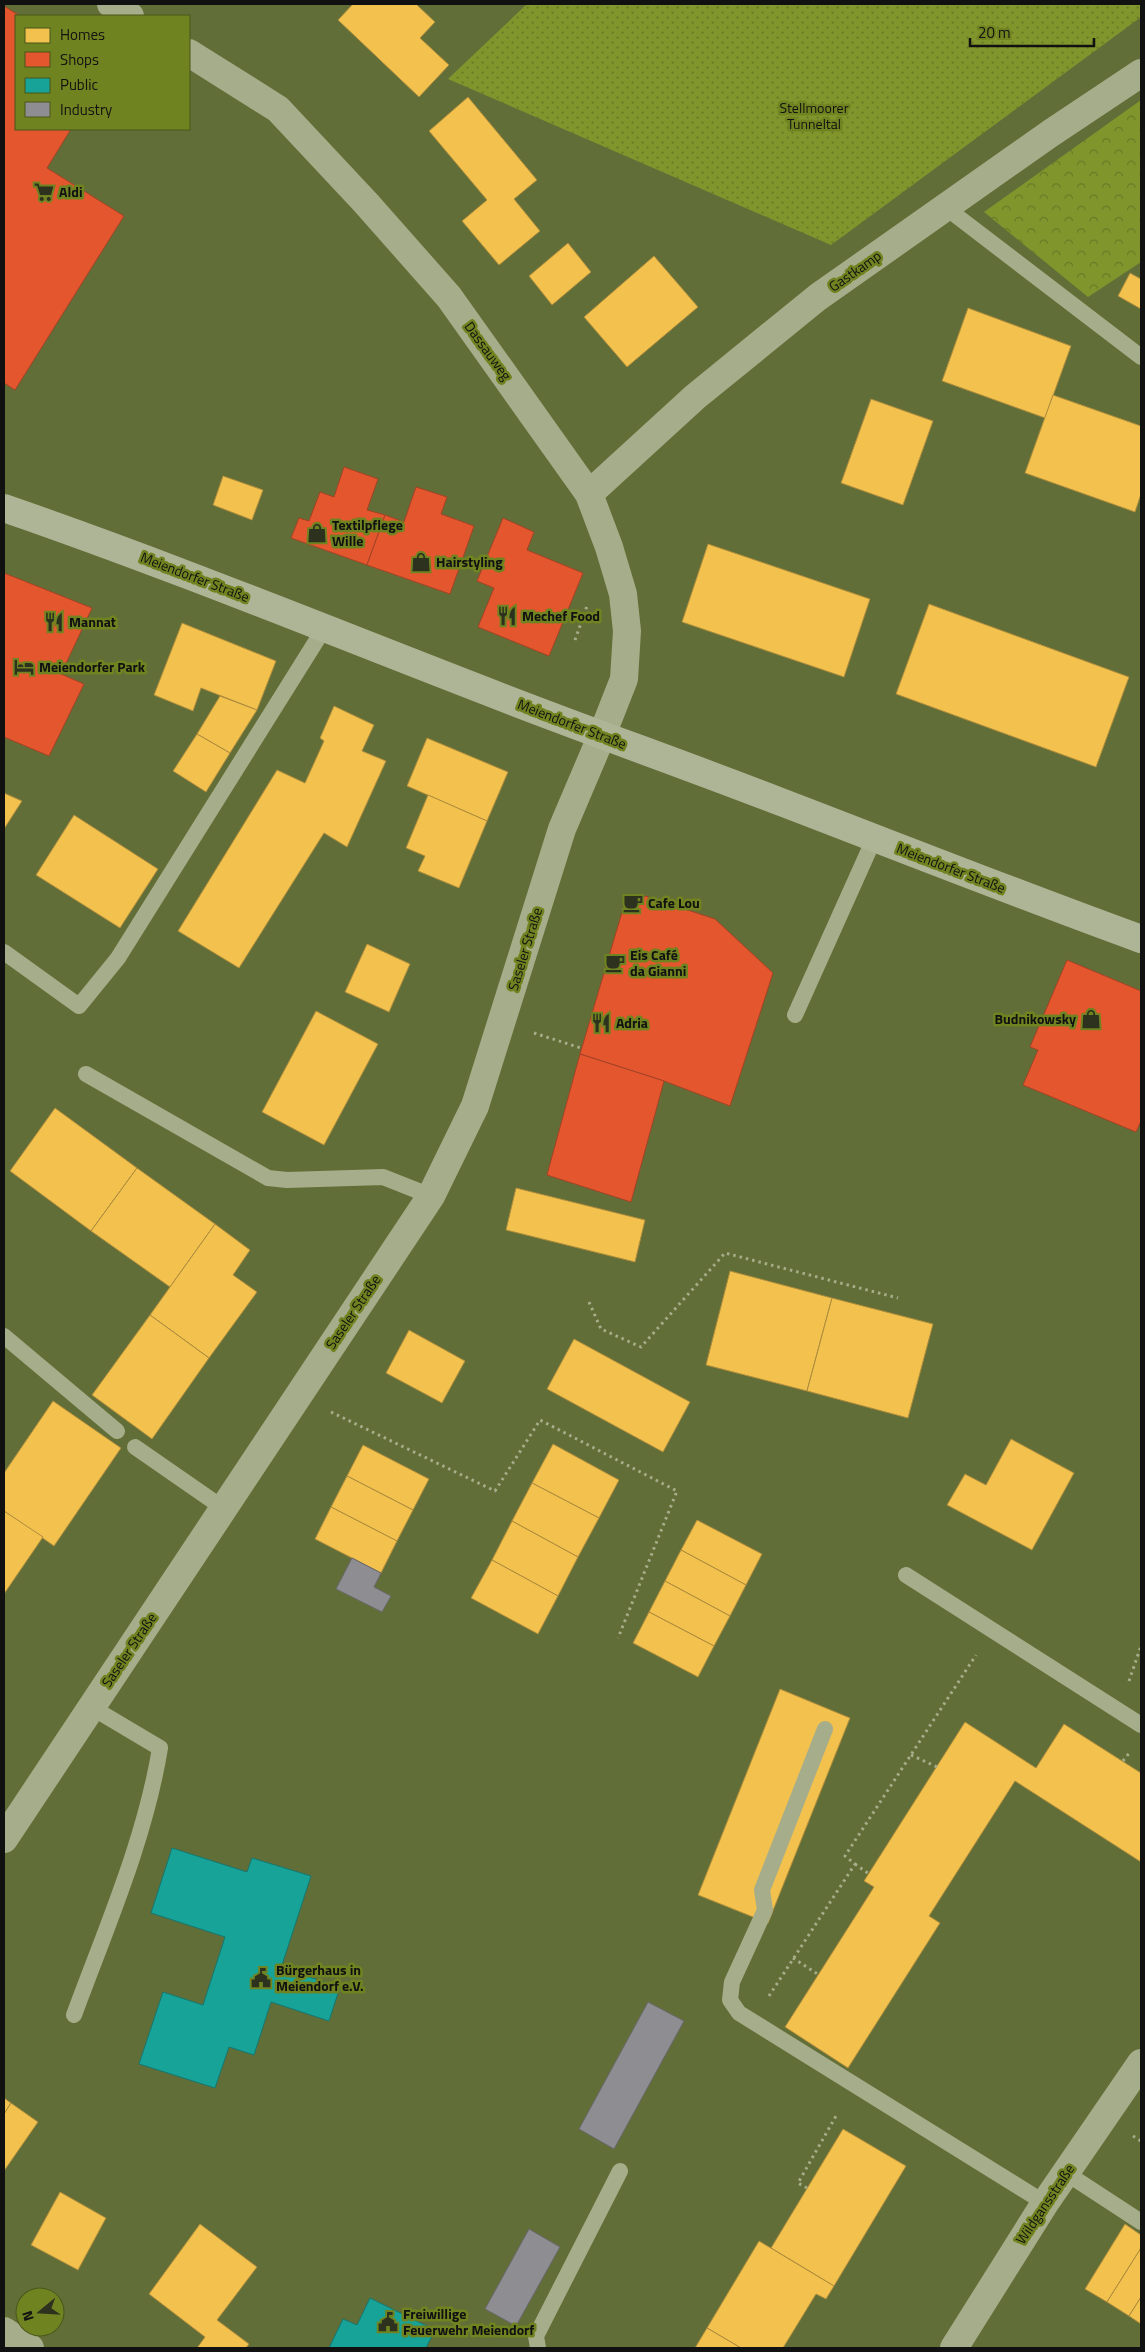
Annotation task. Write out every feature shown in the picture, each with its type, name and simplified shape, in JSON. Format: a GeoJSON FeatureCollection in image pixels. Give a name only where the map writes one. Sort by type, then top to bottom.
{"type":"FeatureCollection","features":[{"type":"Feature","properties":{"kind":"main road","name":"Meiendorfer Straße"},"geometry":{"type":"LineString","coordinates":[[4,508],[101,541],[602,735],[1141,939]]}},
{"type":"Feature","properties":{"kind":"street"},"geometry":{"type":"LineString","coordinates":[[111,4],[128,15]]}},
{"type":"Feature","properties":{"kind":"street","name":"Dassauweg"},"geometry":{"type":"LineString","coordinates":[[190,54],[278,109],[366,203],[449,297],[589,494],[609,547],[622,594],[627,631],[624,679],[602,735]]}},
{"type":"Feature","properties":{"kind":"street","name":"Gastkamp"},"geometry":{"type":"LineString","coordinates":[[589,494],[695,397],[818,297],[1051,133],[1141,73]]}},
{"type":"Feature","properties":{"kind":"street","name":"Saseler Straße"},"geometry":{"type":"LineString","coordinates":[[4,1839],[431,1196],[475,1106],[562,829],[602,735]]}},
{"type":"Feature","properties":{"kind":"street","name":"Wildgansstraße"},"geometry":{"type":"LineString","coordinates":[[954,2348],[1045,2203],[1141,2064]]}},
{"type":"Feature","properties":{"kind":"street"},"geometry":{"type":"LineString","coordinates":[[4,2331],[30,2348]]}},
{"type":"Feature","properties":{"kind":"lane"},"geometry":{"type":"LineString","coordinates":[[945,207],[1141,357]]}},
{"type":"Feature","properties":{"kind":"lane"},"geometry":{"type":"LineString","coordinates":[[4,952],[79,1006],[118,958],[325,627]]}},
{"type":"Feature","properties":{"kind":"lane"},"geometry":{"type":"LineString","coordinates":[[795,1015],[874,839]]}},
{"type":"Feature","properties":{"kind":"lane"},"geometry":{"type":"LineString","coordinates":[[86,1074],[268,1178],[287,1180],[383,1177],[431,1196]]}},
{"type":"Feature","properties":{"kind":"lane"},"geometry":{"type":"LineString","coordinates":[[4,1336],[117,1431]]}},
{"type":"Feature","properties":{"kind":"lane"},"geometry":{"type":"LineString","coordinates":[[135,1447],[223,1508]]}},
{"type":"Feature","properties":{"kind":"lane"},"geometry":{"type":"LineString","coordinates":[[906,1575],[1141,1725]]}},
{"type":"Feature","properties":{"kind":"lane"},"geometry":{"type":"LineString","coordinates":[[74,2015],[127,1873],[155,1779],[160,1748],[91,1707]]}},
{"type":"Feature","properties":{"kind":"lane"},"geometry":{"type":"LineString","coordinates":[[825,1729],[762,1890],[764,1910],[732,1982],[730,2000],[739,2013],[1045,2203]]}},
{"type":"Feature","properties":{"kind":"lane"},"geometry":{"type":"LineString","coordinates":[[538,2348],[536,2336],[620,2171]]}},
{"type":"Feature","properties":{"kind":"lane"},"geometry":{"type":"LineString","coordinates":[[1066,2173],[1141,2222]]}},
{"type":"Feature","properties":{"kind":"path"},"geometry":{"type":"LineString","coordinates":[[559,1041],[582,1048]]}},
{"type":"Feature","properties":{"kind":"path"},"geometry":{"type":"LineString","coordinates":[[589,1302],[601,1329],[641,1347],[725,1253],[898,1298]]}},
{"type":"Feature","properties":{"kind":"path"},"geometry":{"type":"LineString","coordinates":[[297,1396],[495,1490],[540,1420],[678,1491],[618,1638]]}},
{"type":"Feature","properties":{"kind":"path"},"geometry":{"type":"LineString","coordinates":[[869,1874],[845,1856],[993,1630]]}},
{"type":"Feature","properties":{"kind":"path"},"geometry":{"type":"LineString","coordinates":[[1118,1709],[1141,1646]]}},
{"type":"Feature","properties":{"kind":"path"},"geometry":{"type":"LineString","coordinates":[[911,1756],[936,1767]]}},
{"type":"Feature","properties":{"kind":"path"},"geometry":{"type":"LineString","coordinates":[[753,2021],[854,1864]]}},
{"type":"Feature","properties":{"kind":"path"},"geometry":{"type":"LineString","coordinates":[[793,1958],[819,1974]]}},
{"type":"Feature","properties":{"kind":"path"},"geometry":{"type":"LineString","coordinates":[[807,2188],[798,2182],[836,2116]]}},
{"type":"Feature","properties":{"kind":"green space","name":"Stellmoorer Tunneltal"},"geometry":{"type":"Polygon","coordinates":[[[527,4],[1141,4],[1141,17],[831,245],[448,79],[527,4]]]}},
{"type":"Feature","properties":{"kind":"green space"},"geometry":{"type":"Polygon","coordinates":[[[1141,100],[1141,262],[1088,297],[984,212],[1141,100]]]}},
{"type":"Feature","properties":{"kind":"building: Homes"},"geometry":{"type":"Polygon","coordinates":[[[353,4],[416,4],[435,22],[420,38],[449,65],[419,97],[338,20],[353,4]]]}},
{"type":"Feature","properties":{"kind":"building: Homes"},"geometry":{"type":"Polygon","coordinates":[[[468,97],[537,180],[514,199],[540,231],[499,265],[462,221],[487,200],[429,131],[468,97]]]}},
{"type":"Feature","properties":{"kind":"building: Homes"},"geometry":{"type":"Polygon","coordinates":[[[568,243],[591,272],[552,305],[529,276],[568,243]]]}},
{"type":"Feature","properties":{"kind":"building: Homes"},"geometry":{"type":"Polygon","coordinates":[[[654,256],[698,307],[627,367],[584,317],[654,256]]]}},
{"type":"Feature","properties":{"kind":"building: Homes"},"geometry":{"type":"Polygon","coordinates":[[[1130,273],[1141,279],[1141,309],[1118,296],[1130,273]]]}},
{"type":"Feature","properties":{"kind":"building: Homes"},"geometry":{"type":"Polygon","coordinates":[[[968,308],[1071,346],[1045,418],[942,381],[968,308]]]}},
{"type":"Feature","properties":{"kind":"building: Homes"},"geometry":{"type":"Polygon","coordinates":[[[1053,395],[1141,426],[1141,494],[1135,512],[1025,473],[1053,395]]]}},
{"type":"Feature","properties":{"kind":"building: Homes"},"geometry":{"type":"Polygon","coordinates":[[[871,399],[933,421],[903,505],[841,483],[871,399]]]}},
{"type":"Feature","properties":{"kind":"building: Homes"},"geometry":{"type":"Polygon","coordinates":[[[223,476],[263,490],[252,520],[213,505],[223,476]]]}},
{"type":"Feature","properties":{"kind":"building: Homes"},"geometry":{"type":"Polygon","coordinates":[[[708,544],[870,599],[844,677],[682,622],[708,544]]]}},
{"type":"Feature","properties":{"kind":"building: Homes"},"geometry":{"type":"Polygon","coordinates":[[[929,604],[1129,677],[1096,767],[896,694],[929,604]]]}},
{"type":"Feature","properties":{"kind":"building: Homes"},"geometry":{"type":"Polygon","coordinates":[[[182,623],[276,661],[257,710],[201,688],[193,711],[154,695],[182,623]]]}},
{"type":"Feature","properties":{"kind":"building: Homes"},"geometry":{"type":"Polygon","coordinates":[[[220,696],[257,710],[230,753],[197,734],[220,696]]]}},
{"type":"Feature","properties":{"kind":"building: Homes"},"geometry":{"type":"Polygon","coordinates":[[[334,706],[374,725],[362,751],[386,761],[347,847],[324,833],[239,968],[178,931],[277,770],[305,783],[324,741],[320,738],[334,706]]]}},
{"type":"Feature","properties":{"kind":"building: Homes"},"geometry":{"type":"Polygon","coordinates":[[[197,734],[230,753],[206,792],[173,771],[197,734]]]}},
{"type":"Feature","properties":{"kind":"building: Homes"},"geometry":{"type":"Polygon","coordinates":[[[427,738],[508,772],[487,821],[407,786],[427,738]]]}},
{"type":"Feature","properties":{"kind":"building: Homes"},"geometry":{"type":"Polygon","coordinates":[[[4,793],[22,801],[4,829],[4,793]]]}},
{"type":"Feature","properties":{"kind":"building: Homes"},"geometry":{"type":"Polygon","coordinates":[[[428,795],[487,821],[459,888],[418,871],[425,856],[406,848],[428,795]]]}},
{"type":"Feature","properties":{"kind":"building: Homes"},"geometry":{"type":"Polygon","coordinates":[[[74,815],[158,869],[120,928],[36,875],[74,815]]]}},
{"type":"Feature","properties":{"kind":"building: Homes"},"geometry":{"type":"Polygon","coordinates":[[[367,944],[410,964],[389,1012],[345,992],[367,944]]]}},
{"type":"Feature","properties":{"kind":"building: Homes"},"geometry":{"type":"Polygon","coordinates":[[[316,1011],[378,1044],[324,1145],[262,1112],[316,1011]]]}},
{"type":"Feature","properties":{"kind":"building: Homes"},"geometry":{"type":"Polygon","coordinates":[[[55,1108],[137,1168],[91,1231],[10,1171],[55,1108]]]}},
{"type":"Feature","properties":{"kind":"building: Homes"},"geometry":{"type":"Polygon","coordinates":[[[137,1168],[215,1224],[170,1287],[91,1231],[137,1168]]]}},
{"type":"Feature","properties":{"kind":"building: Homes"},"geometry":{"type":"Polygon","coordinates":[[[516,1188],[645,1220],[635,1262],[506,1230],[516,1188]]]}},
{"type":"Feature","properties":{"kind":"building: Homes"},"geometry":{"type":"Polygon","coordinates":[[[215,1224],[250,1250],[233,1275],[257,1292],[209,1358],[150,1315],[215,1224]]]}},
{"type":"Feature","properties":{"kind":"building: Homes"},"geometry":{"type":"Polygon","coordinates":[[[730,1271],[832,1298],[807,1391],[706,1365],[730,1271]]]}},
{"type":"Feature","properties":{"kind":"building: Homes"},"geometry":{"type":"Polygon","coordinates":[[[832,1298],[933,1324],[908,1418],[807,1391],[832,1298]]]}},
{"type":"Feature","properties":{"kind":"building: Homes"},"geometry":{"type":"Polygon","coordinates":[[[150,1315],[209,1358],[152,1439],[92,1395],[150,1315]]]}},
{"type":"Feature","properties":{"kind":"building: Homes"},"geometry":{"type":"Polygon","coordinates":[[[409,1330],[465,1361],[442,1403],[386,1373],[409,1330]]]}},
{"type":"Feature","properties":{"kind":"building: Homes"},"geometry":{"type":"Polygon","coordinates":[[[574,1339],[690,1402],[663,1452],[547,1389],[574,1339]]]}},
{"type":"Feature","properties":{"kind":"building: Homes"},"geometry":{"type":"Polygon","coordinates":[[[53,1401],[121,1448],[54,1546],[4,1511],[4,1473],[53,1401]]]}},
{"type":"Feature","properties":{"kind":"building: Homes"},"geometry":{"type":"Polygon","coordinates":[[[1011,1439],[1074,1473],[1032,1550],[947,1505],[965,1474],[986,1485],[1011,1439]]]}},
{"type":"Feature","properties":{"kind":"building: Homes"},"geometry":{"type":"Polygon","coordinates":[[[553,1444],[619,1480],[599,1518],[532,1483],[553,1444]]]}},
{"type":"Feature","properties":{"kind":"building: Homes"},"geometry":{"type":"Polygon","coordinates":[[[363,1445],[429,1479],[413,1510],[347,1476],[363,1445]]]}},
{"type":"Feature","properties":{"kind":"building: Homes"},"geometry":{"type":"Polygon","coordinates":[[[347,1476],[413,1510],[397,1541],[331,1507],[347,1476]]]}},
{"type":"Feature","properties":{"kind":"building: Homes"},"geometry":{"type":"Polygon","coordinates":[[[532,1483],[599,1518],[578,1557],[512,1521],[532,1483]]]}},
{"type":"Feature","properties":{"kind":"building: Homes"},"geometry":{"type":"Polygon","coordinates":[[[331,1507],[397,1541],[381,1573],[315,1539],[331,1507]]]}},
{"type":"Feature","properties":{"kind":"building: Homes"},"geometry":{"type":"Polygon","coordinates":[[[4,1511],[43,1537],[4,1594],[4,1511]]]}},
{"type":"Feature","properties":{"kind":"building: Homes"},"geometry":{"type":"Polygon","coordinates":[[[697,1520],[762,1554],[746,1585],[681,1550],[697,1520]]]}},
{"type":"Feature","properties":{"kind":"building: Homes"},"geometry":{"type":"Polygon","coordinates":[[[512,1521],[578,1557],[558,1596],[492,1560],[512,1521]]]}},
{"type":"Feature","properties":{"kind":"building: Homes"},"geometry":{"type":"Polygon","coordinates":[[[681,1550],[746,1585],[730,1616],[665,1581],[681,1550]]]}},
{"type":"Feature","properties":{"kind":"building: Homes"},"geometry":{"type":"Polygon","coordinates":[[[492,1560],[558,1596],[538,1634],[471,1598],[492,1560]]]}},
{"type":"Feature","properties":{"kind":"building: Homes"},"geometry":{"type":"Polygon","coordinates":[[[665,1581],[730,1616],[714,1646],[649,1612],[665,1581]]]}},
{"type":"Feature","properties":{"kind":"building: Homes"},"geometry":{"type":"Polygon","coordinates":[[[649,1612],[714,1646],[698,1677],[633,1643],[649,1612]]]}},
{"type":"Feature","properties":{"kind":"building: Homes"},"geometry":{"type":"Polygon","coordinates":[[[780,1689],[850,1718],[768,1923],[698,1895],[780,1689]]]}},
{"type":"Feature","properties":{"kind":"building: Homes"},"geometry":{"type":"Polygon","coordinates":[[[965,1722],[1036,1768],[1064,1724],[1141,1773],[1141,1862],[1015,1781],[929,1916],[940,1923],[848,2068],[785,2027],[874,1887],[864,1881],[965,1722]]]}},
{"type":"Feature","properties":{"kind":"building: Homes"},"geometry":{"type":"Polygon","coordinates":[[[4,2098],[11,2103],[4,2114],[4,2098]]]}},
{"type":"Feature","properties":{"kind":"building: Homes"},"geometry":{"type":"Polygon","coordinates":[[[11,2103],[38,2122],[4,2171],[4,2114],[11,2103]]]}},
{"type":"Feature","properties":{"kind":"building: Homes"},"geometry":{"type":"Polygon","coordinates":[[[843,2129],[906,2166],[834,2286],[771,2248],[843,2129]]]}},
{"type":"Feature","properties":{"kind":"building: Homes"},"geometry":{"type":"Polygon","coordinates":[[[60,2192],[106,2218],[78,2270],[31,2245],[60,2192]]]}},
{"type":"Feature","properties":{"kind":"building: Homes"},"geometry":{"type":"Polygon","coordinates":[[[200,2224],[257,2267],[217,2320],[249,2344],[246,2348],[197,2348],[205,2337],[149,2294],[200,2224]]]}},
{"type":"Feature","properties":{"kind":"building: Homes"},"geometry":{"type":"Polygon","coordinates":[[[1125,2224],[1141,2235],[1141,2248],[1107,2302],[1085,2289],[1125,2224]]]}},
{"type":"Feature","properties":{"kind":"building: Homes"},"geometry":{"type":"Polygon","coordinates":[[[759,2241],[834,2286],[826,2299],[816,2294],[783,2348],[741,2348],[707,2328],[759,2241]]]}},
{"type":"Feature","properties":{"kind":"building: Homes"},"geometry":{"type":"Polygon","coordinates":[[[1141,2248],[1141,2297],[1129,2316],[1107,2302],[1141,2248]]]}},
{"type":"Feature","properties":{"kind":"building: Homes"},"geometry":{"type":"Polygon","coordinates":[[[1141,2297],[1141,2324],[1129,2316],[1141,2297]]]}},
{"type":"Feature","properties":{"kind":"building: Homes"},"geometry":{"type":"Polygon","coordinates":[[[707,2328],[741,2348],[695,2348],[707,2328]]]}},
{"type":"Feature","properties":{"kind":"building: Shops","name":"Aldi"},"geometry":{"type":"Polygon","coordinates":[[[4,6],[18,15],[15,15],[15,130],[70,130],[47,168],[124,216],[15,390],[4,383],[4,6]]]}},
{"type":"Feature","properties":{"kind":"building: Shops"},"geometry":{"type":"Polygon","coordinates":[[[344,467],[378,479],[367,510],[385,515],[367,565],[291,538],[299,518],[309,521],[320,492],[334,497],[344,467]]]}},
{"type":"Feature","properties":{"kind":"building: Shops"},"geometry":{"type":"Polygon","coordinates":[[[416,487],[447,497],[441,514],[474,526],[450,594],[367,565],[385,515],[404,522],[416,487]]]}},
{"type":"Feature","properties":{"kind":"building: Shops"},"geometry":{"type":"Polygon","coordinates":[[[503,518],[534,532],[527,550],[583,573],[549,656],[478,627],[494,588],[477,581],[503,518]]]}},
{"type":"Feature","properties":{"kind":"building: Shops"},"geometry":{"type":"Polygon","coordinates":[[[4,573],[92,608],[61,674],[84,684],[49,756],[4,737],[4,573]]]}},
{"type":"Feature","properties":{"kind":"building: Shops"},"geometry":{"type":"Polygon","coordinates":[[[645,896],[715,919],[773,973],[730,1106],[664,1081],[580,1054],[623,909],[645,896]]]}},
{"type":"Feature","properties":{"kind":"building: Shops","name":"Budnikowsky"},"geometry":{"type":"Polygon","coordinates":[[[1067,960],[1141,991],[1141,1121],[1136,1132],[1023,1085],[1038,1050],[1030,1047],[1067,960]]]}},
{"type":"Feature","properties":{"kind":"building: Shops"},"geometry":{"type":"Polygon","coordinates":[[[580,1054],[664,1081],[631,1202],[547,1175],[580,1054]]]}},
{"type":"Feature","properties":{"kind":"building: Public","name":"Bürgerhaus in Meiendorf e.V."},"geometry":{"type":"Polygon","coordinates":[[[172,1848],[247,1872],[252,1858],[311,1876],[281,1968],[340,1987],[329,2021],[271,2002],[254,2055],[229,2047],[215,2088],[139,2064],[163,1992],[203,2005],[225,1937],[151,1913],[172,1848]]]}},
{"type":"Feature","properties":{"kind":"building: Public","name":"Freiwillige Feuerwehr Meiendorf"},"geometry":{"type":"Polygon","coordinates":[[[370,2298],[435,2330],[426,2348],[329,2348],[343,2319],[357,2325],[370,2298]]]}},
{"type":"Feature","properties":{"kind":"building: Industry"},"geometry":{"type":"Polygon","coordinates":[[[352,1558],[381,1573],[374,1587],[391,1596],[382,1612],[336,1589],[352,1558]]]}},
{"type":"Feature","properties":{"kind":"building: Industry"},"geometry":{"type":"Polygon","coordinates":[[[648,2002],[684,2021],[614,2149],[579,2129],[648,2002]]]}},
{"type":"Feature","properties":{"kind":"building: Industry"},"geometry":{"type":"Polygon","coordinates":[[[529,2229],[560,2247],[516,2326],[485,2309],[529,2229]]]}},
{"type":"Feature","properties":{"kind":"place","name":"Aldi"},"geometry":{"type":"Point","coordinates":[44,192]}},
{"type":"Feature","properties":{"kind":"place","name":"Textilpflege Wille"},"geometry":{"type":"Point","coordinates":[317,533]}},
{"type":"Feature","properties":{"kind":"place","name":"Hairstyling"},"geometry":{"type":"Point","coordinates":[421,562]}},
{"type":"Feature","properties":{"kind":"place","name":"Mechef Food"},"geometry":{"type":"Point","coordinates":[507,616]}},
{"type":"Feature","properties":{"kind":"place","name":"Mannat"},"geometry":{"type":"Point","coordinates":[54,622]}},
{"type":"Feature","properties":{"kind":"place","name":"Meiendorfer Park"},"geometry":{"type":"Point","coordinates":[24,667]}},
{"type":"Feature","properties":{"kind":"place","name":"Cafe Lou"},"geometry":{"type":"Point","coordinates":[633,903]}},
{"type":"Feature","properties":{"kind":"place","name":"Eis Café da Gianni"},"geometry":{"type":"Point","coordinates":[615,963]}},
{"type":"Feature","properties":{"kind":"place","name":"Budnikowsky"},"geometry":{"type":"Point","coordinates":[1091,1019]}},
{"type":"Feature","properties":{"kind":"place","name":"Adria"},"geometry":{"type":"Point","coordinates":[601,1023]}},
{"type":"Feature","properties":{"kind":"place","name":"Bürgerhaus in Meiendorf e.V."},"geometry":{"type":"Point","coordinates":[261,1978]}},
{"type":"Feature","properties":{"kind":"place","name":"Freiwillige Feuerwehr Meiendorf"},"geometry":{"type":"Point","coordinates":[388,2322]}}]}
